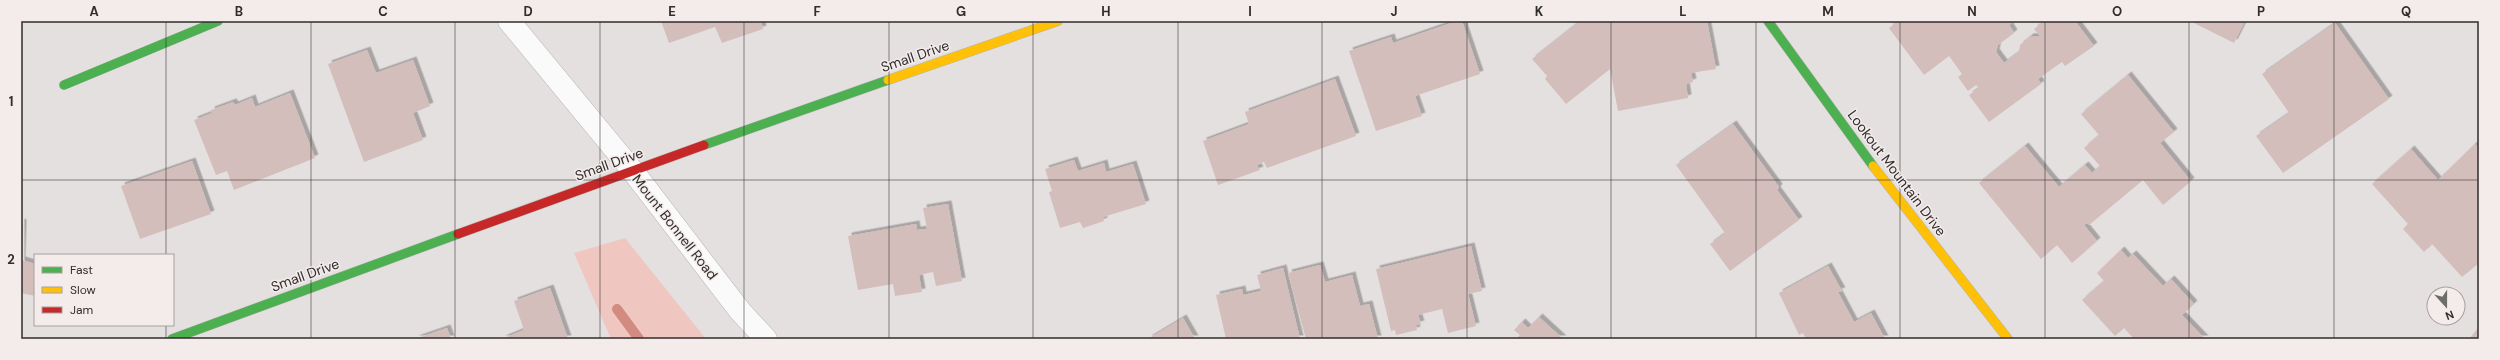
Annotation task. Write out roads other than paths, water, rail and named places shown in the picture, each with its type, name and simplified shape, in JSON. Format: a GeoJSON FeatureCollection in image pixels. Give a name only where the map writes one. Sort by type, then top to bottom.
{"type":"FeatureCollection","features":[{"type":"Feature","properties":{"kind":"street"},"geometry":{"type":"LineString","coordinates":[[64,85],[218,21]]}},
{"type":"Feature","properties":{"kind":"street","name":"Mount Bonnell Road"},"geometry":{"type":"LineString","coordinates":[[509,21],[632,170],[740,311],[766,339]]}},
{"type":"Feature","properties":{"kind":"street","name":"Small Drive"},"geometry":{"type":"LineString","coordinates":[[172,339],[632,170],[1058,21]]}},
{"type":"Feature","properties":{"kind":"street","name":"Lookout Mountain Drive"},"geometry":{"type":"LineString","coordinates":[[1768,21],[1896,198],[2008,339]]}},
{"type":"Feature","properties":{"kind":"waterway"},"geometry":{"type":"LineString","coordinates":[[617,309],[639,339]]}}]}
